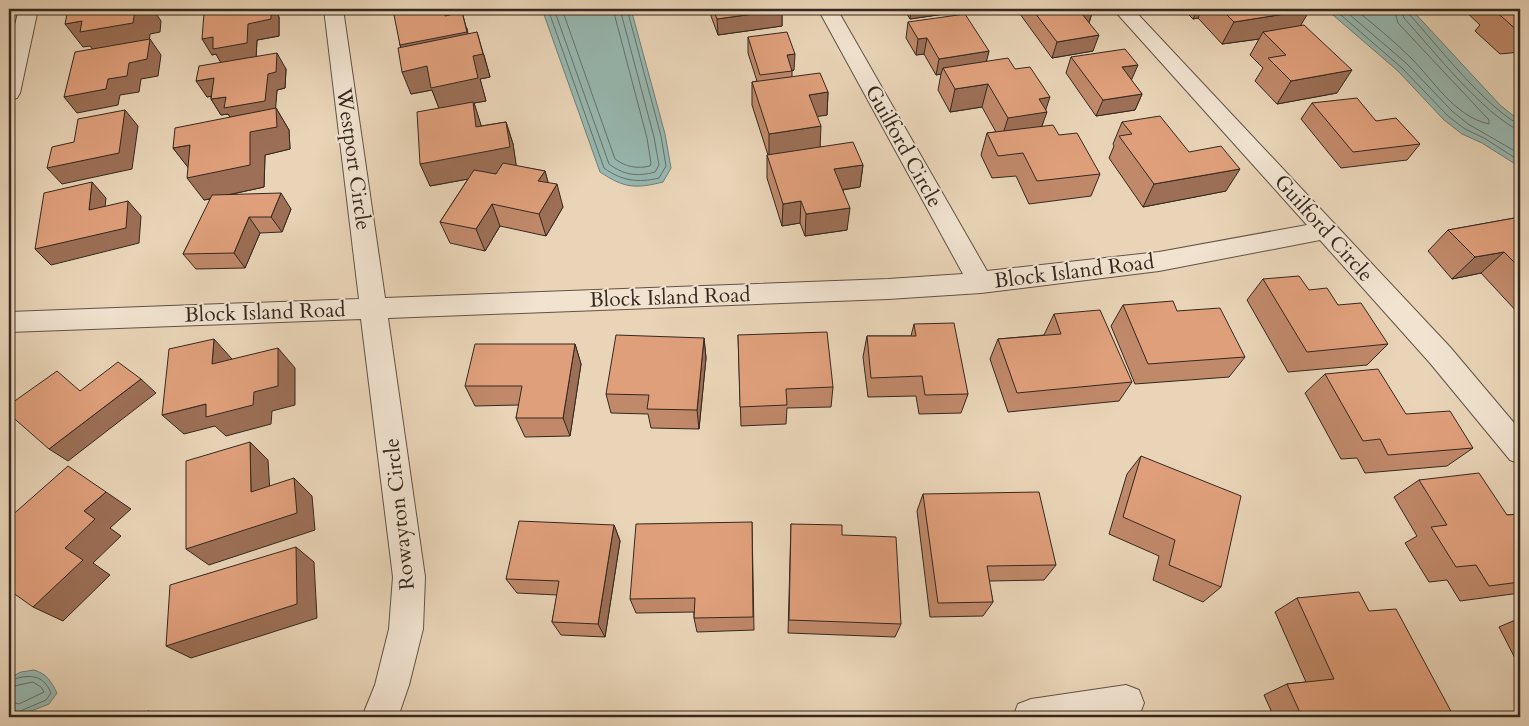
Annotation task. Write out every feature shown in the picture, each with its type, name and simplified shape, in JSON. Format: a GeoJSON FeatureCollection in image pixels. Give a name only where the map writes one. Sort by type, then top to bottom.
{"type":"FeatureCollection","features":[{"type":"Feature","properties":{"kind":"street"},"geometry":{"type":"LineString","coordinates":[[9,93],[28,9]]}},
{"type":"Feature","properties":{"kind":"street","name":"Westport Circle"},"geometry":{"type":"LineString","coordinates":[[333,9],[374,308]]}},
{"type":"Feature","properties":{"kind":"street","name":"Guilford Circle"},"geometry":{"type":"LineString","coordinates":[[827,9],[981,283]]}},
{"type":"Feature","properties":{"kind":"street","name":"Guilford Circle"},"geometry":{"type":"LineString","coordinates":[[1123,9],[1440,356],[1520,451]]}},
{"type":"Feature","properties":{"kind":"street","name":"Block Island Road"},"geometry":{"type":"LineString","coordinates":[[9,322],[888,289],[981,283],[1133,265],[1221,251],[1326,230]]}},
{"type":"Feature","properties":{"kind":"street","name":"Rowayton Circle"},"geometry":{"type":"LineString","coordinates":[[374,308],[409,577],[406,629],[392,685],[380,717]]}},
{"type":"Feature","properties":{"kind":"street"},"geometry":{"type":"LineString","coordinates":[[1031,717],[1126,702]]}},
{"type":"Feature","properties":{"kind":"water"},"geometry":{"type":"Polygon","coordinates":[[[542,9],[631,9],[665,134],[671,168],[663,182],[645,186],[630,186],[600,172],[542,9]]]}},
{"type":"Feature","properties":{"kind":"water"},"geometry":{"type":"Polygon","coordinates":[[[1326,9],[1411,9],[1500,105],[1520,121],[1520,167],[1482,143],[1462,134],[1444,120],[1398,71],[1326,9]]]}},
{"type":"Feature","properties":{"kind":"water"},"geometry":{"type":"Polygon","coordinates":[[[34,670],[48,678],[57,693],[49,704],[16,717],[11,714],[9,678],[21,672],[34,670]]]}},
{"type":"Feature","properties":{"kind":"building"},"geometry":{"type":"Polygon","coordinates":[[[68,9],[145,9],[135,11],[133,23],[80,32],[82,21],[65,24],[68,9]]]}},
{"type":"Feature","properties":{"kind":"building"},"geometry":{"type":"Polygon","coordinates":[[[228,9],[271,9],[271,19],[248,24],[247,43],[213,49],[213,37],[202,39],[204,13],[228,9]]]}},
{"type":"Feature","properties":{"kind":"building"},"geometry":{"type":"Polygon","coordinates":[[[444,9],[445,16],[462,12],[467,32],[400,45],[393,10],[444,9]]]}},
{"type":"Feature","properties":{"kind":"building"},"geometry":{"type":"Polygon","coordinates":[[[713,9],[782,9],[782,10],[717,19],[713,9]]]}},
{"type":"Feature","properties":{"kind":"building"},"geometry":{"type":"Polygon","coordinates":[[[1032,9],[1089,9],[1092,13],[1082,14],[1099,35],[1057,42],[1032,9]]]}},
{"type":"Feature","properties":{"kind":"building"},"geometry":{"type":"Polygon","coordinates":[[[1221,9],[1308,9],[1310,10],[1234,22],[1221,9]]]}},
{"type":"Feature","properties":{"kind":"building"},"geometry":{"type":"Polygon","coordinates":[[[1493,9],[1520,9],[1520,31],[1519,32],[1493,9]]]}},
{"type":"Feature","properties":{"kind":"building"},"geometry":{"type":"Polygon","coordinates":[[[965,14],[989,51],[939,59],[927,38],[918,39],[908,22],[965,14]]]}},
{"type":"Feature","properties":{"kind":"building"},"geometry":{"type":"Polygon","coordinates":[[[1304,25],[1352,70],[1291,81],[1268,58],[1286,55],[1263,32],[1304,25]]]}},
{"type":"Feature","properties":{"kind":"building"},"geometry":{"type":"Polygon","coordinates":[[[477,32],[483,54],[473,56],[478,78],[431,88],[427,66],[402,72],[398,48],[477,32]]]}},
{"type":"Feature","properties":{"kind":"building"},"geometry":{"type":"Polygon","coordinates":[[[787,32],[795,54],[787,55],[792,71],[760,75],[748,37],[787,32]]]}},
{"type":"Feature","properties":{"kind":"building"},"geometry":{"type":"Polygon","coordinates":[[[150,39],[147,59],[129,63],[127,76],[108,79],[106,89],[64,97],[75,52],[150,39]]]}},
{"type":"Feature","properties":{"kind":"building"},"geometry":{"type":"Polygon","coordinates":[[[1125,49],[1138,65],[1122,67],[1142,94],[1103,100],[1071,57],[1125,49]]]}},
{"type":"Feature","properties":{"kind":"building"},"geometry":{"type":"Polygon","coordinates":[[[277,53],[276,72],[268,74],[265,101],[224,108],[226,97],[211,99],[214,78],[196,81],[199,66],[277,53]]]}},
{"type":"Feature","properties":{"kind":"building"},"geometry":{"type":"Polygon","coordinates":[[[1008,58],[1015,69],[1030,67],[1050,97],[1039,99],[1047,112],[1008,118],[988,84],[955,89],[943,68],[1008,58]]]}},
{"type":"Feature","properties":{"kind":"building"},"geometry":{"type":"Polygon","coordinates":[[[820,73],[828,92],[809,95],[821,126],[769,134],[752,82],[820,73]]]}},
{"type":"Feature","properties":{"kind":"building"},"geometry":{"type":"Polygon","coordinates":[[[1357,98],[1376,121],[1396,118],[1420,144],[1353,152],[1312,103],[1357,98]]]}},
{"type":"Feature","properties":{"kind":"building"},"geometry":{"type":"Polygon","coordinates":[[[473,102],[476,127],[506,122],[510,147],[420,164],[417,112],[473,102]]]}},
{"type":"Feature","properties":{"kind":"building"},"geometry":{"type":"Polygon","coordinates":[[[276,108],[277,127],[250,132],[250,165],[187,178],[190,145],[173,148],[175,128],[276,108]]]}},
{"type":"Feature","properties":{"kind":"building"},"geometry":{"type":"Polygon","coordinates":[[[125,110],[119,153],[47,168],[52,147],[74,142],[78,119],[125,110]]]}},
{"type":"Feature","properties":{"kind":"building"},"geometry":{"type":"Polygon","coordinates":[[[1160,116],[1189,152],[1221,146],[1240,169],[1154,184],[1119,136],[1132,134],[1122,122],[1160,116]]]}},
{"type":"Feature","properties":{"kind":"building"},"geometry":{"type":"Polygon","coordinates":[[[1053,125],[1059,135],[1077,133],[1100,174],[1037,181],[1023,153],[998,156],[987,133],[1053,125]]]}},
{"type":"Feature","properties":{"kind":"building"},"geometry":{"type":"Polygon","coordinates":[[[853,142],[863,165],[834,169],[850,208],[806,214],[801,201],[783,204],[767,155],[853,142]]]}},
{"type":"Feature","properties":{"kind":"building"},"geometry":{"type":"Polygon","coordinates":[[[503,163],[545,171],[538,181],[557,184],[539,214],[492,204],[476,229],[440,222],[474,170],[496,174],[503,163]]]}},
{"type":"Feature","properties":{"kind":"building"},"geometry":{"type":"Polygon","coordinates":[[[92,182],[89,210],[128,201],[126,228],[35,249],[44,193],[92,182]]]}},
{"type":"Feature","properties":{"kind":"building"},"geometry":{"type":"Polygon","coordinates":[[[281,193],[271,217],[249,217],[234,253],[183,254],[212,195],[281,193]]]}},
{"type":"Feature","properties":{"kind":"building"},"geometry":{"type":"Polygon","coordinates":[[[1520,217],[1520,268],[1504,252],[1475,257],[1448,230],[1520,217]]]}},
{"type":"Feature","properties":{"kind":"building"},"geometry":{"type":"Polygon","coordinates":[[[1299,276],[1309,290],[1327,288],[1338,305],[1361,303],[1388,344],[1307,352],[1263,279],[1299,276]]]}},
{"type":"Feature","properties":{"kind":"building"},"geometry":{"type":"Polygon","coordinates":[[[1173,301],[1177,311],[1220,308],[1245,357],[1148,364],[1123,305],[1173,301]]]}},
{"type":"Feature","properties":{"kind":"building"},"geometry":{"type":"Polygon","coordinates":[[[1100,310],[1132,382],[1017,393],[998,339],[1061,334],[1054,314],[1100,310]]]}},
{"type":"Feature","properties":{"kind":"building"},"geometry":{"type":"Polygon","coordinates":[[[954,323],[968,394],[925,395],[922,376],[871,378],[867,336],[916,336],[914,324],[954,323]]]}},
{"type":"Feature","properties":{"kind":"building"},"geometry":{"type":"Polygon","coordinates":[[[827,332],[833,387],[786,389],[787,405],[740,407],[738,335],[827,332]]]}},
{"type":"Feature","properties":{"kind":"building"},"geometry":{"type":"Polygon","coordinates":[[[616,335],[704,338],[697,410],[647,409],[649,395],[606,394],[616,335]]]}},
{"type":"Feature","properties":{"kind":"building"},"geometry":{"type":"Polygon","coordinates":[[[214,339],[212,364],[278,348],[278,386],[254,392],[253,405],[206,417],[206,404],[162,415],[169,349],[214,339]]]}},
{"type":"Feature","properties":{"kind":"building"},"geometry":{"type":"Polygon","coordinates":[[[475,344],[575,344],[563,418],[516,418],[522,386],[465,386],[475,344]]]}},
{"type":"Feature","properties":{"kind":"building"},"geometry":{"type":"Polygon","coordinates":[[[118,362],[141,379],[49,449],[9,414],[9,405],[57,371],[80,391],[118,362]]]}},
{"type":"Feature","properties":{"kind":"building"},"geometry":{"type":"Polygon","coordinates":[[[1378,369],[1406,414],[1450,411],[1473,448],[1388,455],[1380,439],[1363,441],[1325,374],[1378,369]]]}},
{"type":"Feature","properties":{"kind":"building"},"geometry":{"type":"Polygon","coordinates":[[[250,442],[251,492],[294,478],[297,513],[186,549],[186,461],[250,442]]]}},
{"type":"Feature","properties":{"kind":"building"},"geometry":{"type":"Polygon","coordinates":[[[1141,456],[1241,496],[1221,587],[1169,565],[1175,540],[1123,517],[1141,456]]]}},
{"type":"Feature","properties":{"kind":"building"},"geometry":{"type":"Polygon","coordinates":[[[68,466],[106,492],[84,511],[95,519],[65,548],[83,560],[33,607],[9,590],[9,518],[68,466]]]}},
{"type":"Feature","properties":{"kind":"building"},"geometry":{"type":"Polygon","coordinates":[[[1479,473],[1507,515],[1520,514],[1520,582],[1489,586],[1476,565],[1456,567],[1431,527],[1447,525],[1419,480],[1479,473]]]}},
{"type":"Feature","properties":{"kind":"building"},"geometry":{"type":"Polygon","coordinates":[[[1039,492],[1056,565],[987,566],[993,602],[938,603],[923,494],[1039,492]]]}},
{"type":"Feature","properties":{"kind":"building"},"geometry":{"type":"Polygon","coordinates":[[[519,521],[614,525],[598,624],[552,622],[559,581],[506,579],[519,521]]]}},
{"type":"Feature","properties":{"kind":"building"},"geometry":{"type":"Polygon","coordinates":[[[752,522],[753,617],[694,618],[695,598],[630,599],[636,524],[752,522]]]}},
{"type":"Feature","properties":{"kind":"building"},"geometry":{"type":"Polygon","coordinates":[[[791,524],[842,525],[842,535],[896,537],[901,624],[789,620],[791,524]]]}},
{"type":"Feature","properties":{"kind":"building"},"geometry":{"type":"Polygon","coordinates":[[[296,547],[297,604],[166,646],[170,585],[296,547]]]}},
{"type":"Feature","properties":{"kind":"building"},"geometry":{"type":"Polygon","coordinates":[[[1359,592],[1369,611],[1396,609],[1454,717],[1302,717],[1287,684],[1334,679],[1297,598],[1359,592]]]}},
{"type":"Feature","properties":{"kind":"building"},"geometry":{"type":"Polygon","coordinates":[[[148,711],[159,717],[143,717],[148,711]]]}}]}
